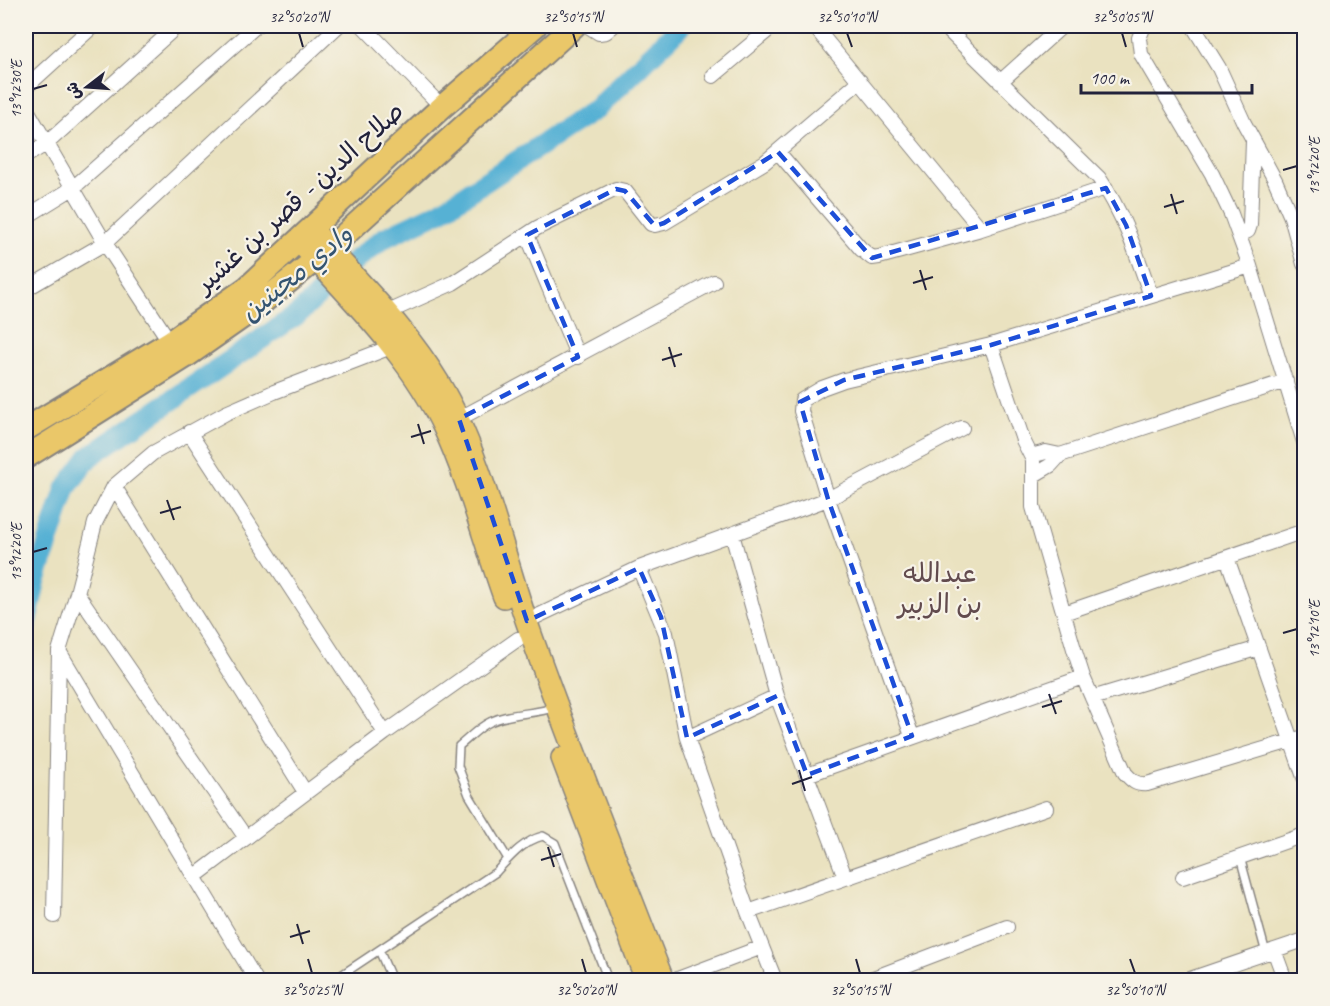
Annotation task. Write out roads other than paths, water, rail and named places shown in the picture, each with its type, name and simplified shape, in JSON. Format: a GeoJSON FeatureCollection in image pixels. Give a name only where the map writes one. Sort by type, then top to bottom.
{"type":"FeatureCollection","features":[{"type":"Feature","properties":{"kind":"highway","name":"صلاح الدين - قصر بن غشير"},"geometry":{"type":"LineString","coordinates":[[26,429],[170,342],[247,288],[442,107],[535,26]]}},
{"type":"Feature","properties":{"kind":"highway"},"geometry":{"type":"LineString","coordinates":[[26,457],[221,333],[327,259],[574,26]]}},
{"type":"Feature","properties":{"kind":"main road"},"geometry":{"type":"LineString","coordinates":[[305,235],[375,308],[438,381],[451,423]]}},
{"type":"Feature","properties":{"kind":"main road"},"geometry":{"type":"LineString","coordinates":[[375,308],[392,346],[423,390],[451,423],[472,455],[522,630],[646,981]]}},
{"type":"Feature","properties":{"kind":"main road"},"geometry":{"type":"LineString","coordinates":[[551,708],[663,981]]}},
{"type":"Feature","properties":{"kind":"street"},"geometry":{"type":"LineString","coordinates":[[26,87],[93,26]]}},
{"type":"Feature","properties":{"kind":"street"},"geometry":{"type":"LineString","coordinates":[[26,156],[46,144],[177,26]]}},
{"type":"Feature","properties":{"kind":"street"},"geometry":{"type":"LineString","coordinates":[[26,217],[73,188],[256,26]]}},
{"type":"Feature","properties":{"kind":"street"},"geometry":{"type":"LineString","coordinates":[[26,290],[105,243],[338,26]]}},
{"type":"Feature","properties":{"kind":"street"},"geometry":{"type":"LineString","coordinates":[[363,26],[442,107]]}},
{"type":"Feature","properties":{"kind":"street"},"geometry":{"type":"LineString","coordinates":[[588,26],[599,33],[606,32],[613,26]]}},
{"type":"Feature","properties":{"kind":"street"},"geometry":{"type":"LineString","coordinates":[[713,75],[773,26]]}},
{"type":"Feature","properties":{"kind":"street"},"geometry":{"type":"LineString","coordinates":[[814,26],[981,229]]}},
{"type":"Feature","properties":{"kind":"street"},"geometry":{"type":"LineString","coordinates":[[1000,82],[1062,26]]}},
{"type":"Feature","properties":{"kind":"street"},"geometry":{"type":"LineString","coordinates":[[1144,26],[1139,38],[1141,54],[1212,174],[1239,235],[1305,442]]}},
{"type":"Feature","properties":{"kind":"street"},"geometry":{"type":"LineString","coordinates":[[1193,26],[1219,68],[1253,141],[1285,200],[1305,264]]}},
{"type":"Feature","properties":{"kind":"street"},"geometry":{"type":"LineString","coordinates":[[950,32],[1091,170],[1106,188],[1126,225],[1151,296]]}},
{"type":"Feature","properties":{"kind":"street"},"geometry":{"type":"LineString","coordinates":[[375,308],[453,283],[528,235],[616,189],[626,192],[651,224],[664,223],[748,174],[778,152],[860,81]]}},
{"type":"Feature","properties":{"kind":"street"},"geometry":{"type":"LineString","coordinates":[[26,108],[105,243],[170,342]]}},
{"type":"Feature","properties":{"kind":"street"},"geometry":{"type":"LineString","coordinates":[[1239,235],[1248,231],[1250,225],[1253,141]]}},
{"type":"Feature","properties":{"kind":"street"},"geometry":{"type":"LineString","coordinates":[[778,152],[861,249],[872,258],[981,229],[1106,188]]}},
{"type":"Feature","properties":{"kind":"street"},"geometry":{"type":"LineString","coordinates":[[528,235],[578,357]]}},
{"type":"Feature","properties":{"kind":"street"},"geometry":{"type":"LineString","coordinates":[[912,736],[828,499],[801,411],[801,405],[807,396],[822,388],[862,374],[991,345],[1250,266]]}},
{"type":"Feature","properties":{"kind":"street"},"geometry":{"type":"LineString","coordinates":[[451,423],[578,357],[714,282]]}},
{"type":"Feature","properties":{"kind":"street"},"geometry":{"type":"LineString","coordinates":[[991,345],[1023,440],[1034,465],[1033,507],[1083,677],[1125,773],[1132,781],[1139,784],[1298,739]]}},
{"type":"Feature","properties":{"kind":"street"},"geometry":{"type":"LineString","coordinates":[[54,916],[59,651],[95,523],[114,486],[153,453],[189,432],[273,392],[392,346]]}},
{"type":"Feature","properties":{"kind":"street"},"geometry":{"type":"LineString","coordinates":[[1031,456],[1046,452],[1060,454],[1286,381]]}},
{"type":"Feature","properties":{"kind":"street"},"geometry":{"type":"LineString","coordinates":[[194,877],[522,630],[639,568],[828,499],[962,428]]}},
{"type":"Feature","properties":{"kind":"street"},"geometry":{"type":"LineString","coordinates":[[189,432],[385,733]]}},
{"type":"Feature","properties":{"kind":"street"},"geometry":{"type":"LineString","coordinates":[[1034,475],[1051,465],[1060,454]]}},
{"type":"Feature","properties":{"kind":"street"},"geometry":{"type":"LineString","coordinates":[[114,486],[305,792]]}},
{"type":"Feature","properties":{"kind":"street"},"geometry":{"type":"LineString","coordinates":[[1064,613],[1305,531]]}},
{"type":"Feature","properties":{"kind":"street"},"geometry":{"type":"LineString","coordinates":[[732,534],[777,696],[845,877]]}},
{"type":"Feature","properties":{"kind":"street"},"geometry":{"type":"LineString","coordinates":[[1227,558],[1259,648],[1298,739],[1305,777]]}},
{"type":"Feature","properties":{"kind":"street"},"geometry":{"type":"LineString","coordinates":[[639,568],[666,633],[687,738],[748,912],[775,981]]}},
{"type":"Feature","properties":{"kind":"street"},"geometry":{"type":"LineString","coordinates":[[77,593],[246,838]]}},
{"type":"Feature","properties":{"kind":"street"},"geometry":{"type":"LineString","coordinates":[[1092,698],[1259,648]]}},
{"type":"Feature","properties":{"kind":"street"},"geometry":{"type":"LineString","coordinates":[[59,651],[256,981]]}},
{"type":"Feature","properties":{"kind":"street"},"geometry":{"type":"LineString","coordinates":[[807,775],[1083,677]]}},
{"type":"Feature","properties":{"kind":"street"},"geometry":{"type":"LineString","coordinates":[[687,738],[777,696]]}},
{"type":"Feature","properties":{"kind":"street"},"geometry":{"type":"LineString","coordinates":[[748,912],[1046,808]]}},
{"type":"Feature","properties":{"kind":"street"},"geometry":{"type":"LineString","coordinates":[[1183,877],[1305,835]]}},
{"type":"Feature","properties":{"kind":"street"},"geometry":{"type":"LineString","coordinates":[[868,981],[898,975],[1007,927]]}},
{"type":"Feature","properties":{"kind":"street"},"geometry":{"type":"LineString","coordinates":[[1187,981],[1305,940]]}},
{"type":"Feature","properties":{"kind":"street"},"geometry":{"type":"LineString","coordinates":[[675,981],[762,947]]}},
{"type":"Feature","properties":{"kind":"street"},"geometry":{"type":"LineString","coordinates":[[1270,952],[1285,981]]}},
{"type":"Feature","properties":{"kind":"lane"},"geometry":{"type":"LineString","coordinates":[[508,859],[469,795],[458,766],[459,746],[488,722],[506,716],[551,708]]}},
{"type":"Feature","properties":{"kind":"lane"},"geometry":{"type":"LineString","coordinates":[[334,981],[496,872],[533,838],[543,836],[555,843],[608,981]]}},
{"type":"Feature","properties":{"kind":"lane"},"geometry":{"type":"LineString","coordinates":[[1240,857],[1270,952]]}},
{"type":"Feature","properties":{"kind":"lane"},"geometry":{"type":"LineString","coordinates":[[379,950],[392,981]]}},
{"type":"Feature","properties":{"kind":"waterway","name":"وادي مجينين"},"geometry":{"type":"LineString","coordinates":[[26,625],[35,583],[66,488],[89,457],[298,314],[357,259],[384,238],[439,212],[596,109],[681,26]]}},
{"type":"Feature","properties":{"kind":"district","name":"عبدالله بن الزبير"},"geometry":{"type":"Point","coordinates":[940,588]}}]}
